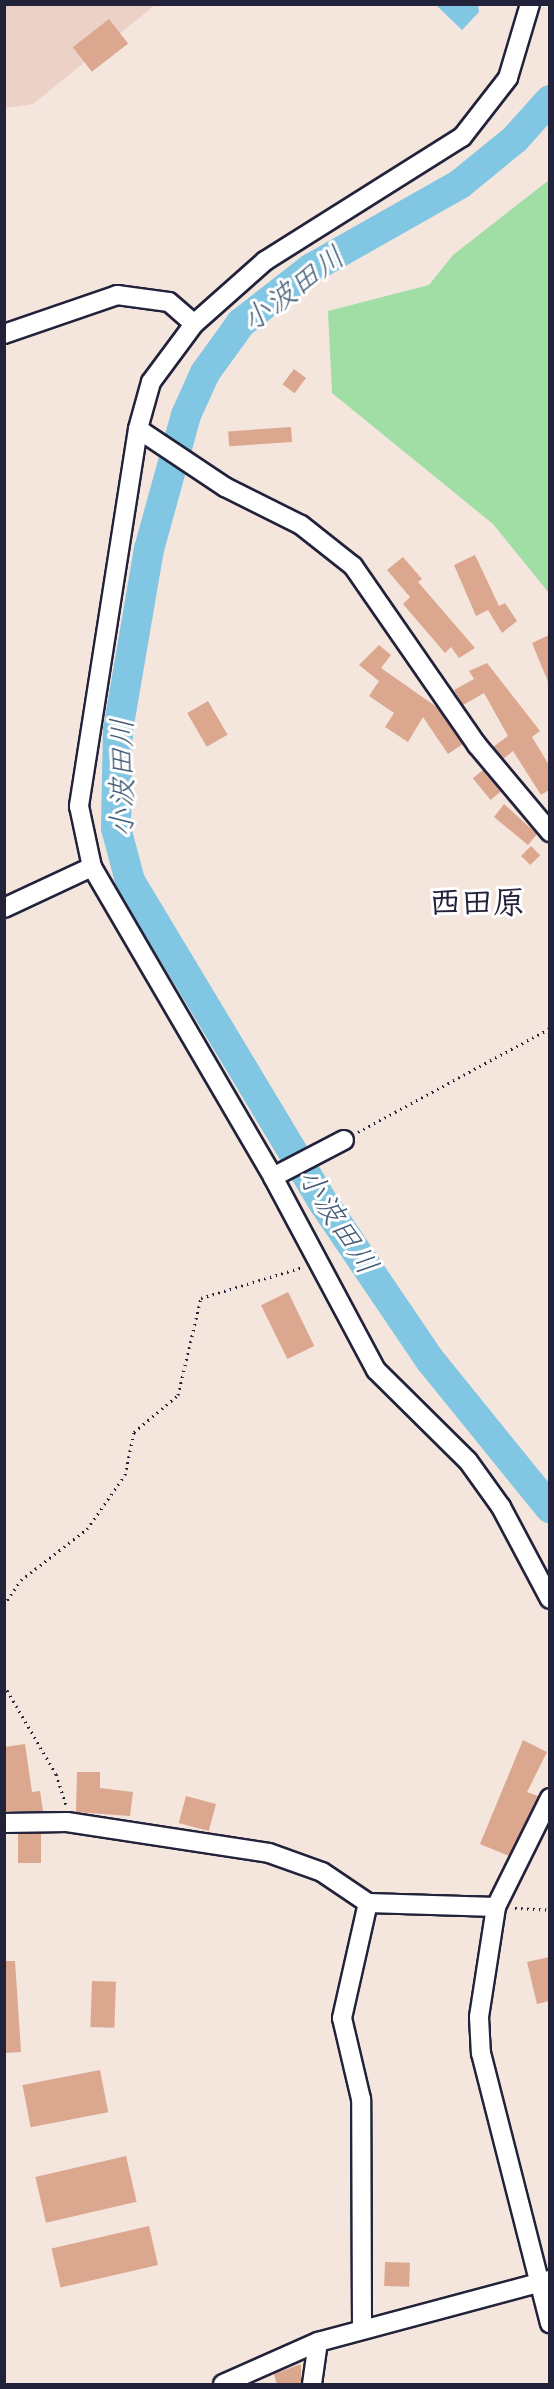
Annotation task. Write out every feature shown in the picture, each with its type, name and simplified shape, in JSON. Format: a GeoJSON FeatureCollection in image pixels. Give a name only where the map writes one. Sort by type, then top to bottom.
{"type":"FeatureCollection","features":[{"type":"Feature","properties":{"kind":"street"},"geometry":{"type":"LineString","coordinates":[[530,4],[508,78],[462,137],[288,244],[194,324],[151,382],[81,770],[80,814],[92,867],[279,1175],[316,1263],[376,1370],[468,1461],[501,1506],[549,1599]]}},
{"type":"Feature","properties":{"kind":"street"},"geometry":{"type":"LineString","coordinates":[[4,334],[117,295],[169,302],[194,324]]}},
{"type":"Feature","properties":{"kind":"street"},"geometry":{"type":"LineString","coordinates":[[143,434],[204,472],[301,525],[353,566],[477,745],[549,832]]}},
{"type":"Feature","properties":{"kind":"street"},"geometry":{"type":"LineString","coordinates":[[6,906],[92,867]]}},
{"type":"Feature","properties":{"kind":"street"},"geometry":{"type":"LineString","coordinates":[[279,1175],[344,1140]]}},
{"type":"Feature","properties":{"kind":"street"},"geometry":{"type":"LineString","coordinates":[[549,1798],[496,1907],[482,1976],[481,2054],[543,2282],[549,2323]]}},
{"type":"Feature","properties":{"kind":"street"},"geometry":{"type":"LineString","coordinates":[[4,1823],[67,1822],[269,1853],[322,1872],[368,1903],[496,1907]]}},
{"type":"Feature","properties":{"kind":"street"},"geometry":{"type":"LineString","coordinates":[[363,2329],[361,2099],[342,2018],[368,1903]]}},
{"type":"Feature","properties":{"kind":"street"},"geometry":{"type":"LineString","coordinates":[[223,2385],[318,2342],[543,2282]]}},
{"type":"Feature","properties":{"kind":"street"},"geometry":{"type":"LineString","coordinates":[[312,2385],[318,2342]]}},
{"type":"Feature","properties":{"kind":"path"},"geometry":{"type":"LineString","coordinates":[[344,1140],[549,1028]]}},
{"type":"Feature","properties":{"kind":"path"},"geometry":{"type":"LineString","coordinates":[[4,1605],[21,1580],[87,1529],[125,1475],[134,1432],[178,1395],[201,1298],[316,1263]]}},
{"type":"Feature","properties":{"kind":"path"},"geometry":{"type":"LineString","coordinates":[[4,1685],[56,1774],[67,1822]]}},
{"type":"Feature","properties":{"kind":"path"},"geometry":{"type":"LineString","coordinates":[[496,1907],[549,1910]]}},
{"type":"Feature","properties":{"kind":"shaded area"},"geometry":{"type":"Polygon","coordinates":[[[5,5],[155,5],[33,104],[5,108],[5,5]]]}},
{"type":"Feature","properties":{"kind":"green space"},"geometry":{"type":"Polygon","coordinates":[[[549,180],[549,593],[493,524],[332,393],[328,311],[429,285],[453,255],[549,180]]]}},
{"type":"Feature","properties":{"kind":"water"},"geometry":{"type":"Polygon","coordinates":[[[436,5],[478,5],[479,12],[462,30],[436,5]]]}},
{"type":"Feature","properties":{"kind":"building"},"geometry":{"type":"Polygon","coordinates":[[[109,19],[128,43],[92,72],[73,47],[109,19]]]}},
{"type":"Feature","properties":{"kind":"building"},"geometry":{"type":"Polygon","coordinates":[[[294,369],[306,378],[295,393],[283,384],[294,369]]]}},
{"type":"Feature","properties":{"kind":"building"},"geometry":{"type":"Polygon","coordinates":[[[291,427],[292,442],[229,446],[228,431],[291,427]]]}},
{"type":"Feature","properties":{"kind":"building"},"geometry":{"type":"Polygon","coordinates":[[[475,555],[499,606],[505,603],[517,621],[502,633],[488,610],[476,616],[454,565],[475,555]]]}},
{"type":"Feature","properties":{"kind":"building"},"geometry":{"type":"Polygon","coordinates":[[[403,557],[422,579],[418,582],[475,648],[459,658],[451,647],[445,653],[403,604],[410,597],[387,570],[403,557]]]}},
{"type":"Feature","properties":{"kind":"building"},"geometry":{"type":"Polygon","coordinates":[[[549,635],[549,684],[532,643],[549,635]]]}},
{"type":"Feature","properties":{"kind":"building"},"geometry":{"type":"Polygon","coordinates":[[[379,645],[391,655],[381,668],[438,708],[463,744],[448,754],[423,717],[408,742],[385,727],[394,713],[369,696],[379,681],[359,665],[379,645]]]}},
{"type":"Feature","properties":{"kind":"building"},"geometry":{"type":"Polygon","coordinates":[[[487,663],[540,731],[532,737],[549,765],[549,790],[541,795],[513,751],[503,759],[493,747],[508,736],[484,693],[463,705],[454,690],[474,679],[469,671],[487,663]]]}},
{"type":"Feature","properties":{"kind":"building"},"geometry":{"type":"Polygon","coordinates":[[[208,701],[228,735],[207,747],[187,713],[208,701]]]}},
{"type":"Feature","properties":{"kind":"building"},"geometry":{"type":"Polygon","coordinates":[[[483,770],[501,792],[491,800],[473,778],[483,770]]]}},
{"type":"Feature","properties":{"kind":"building"},"geometry":{"type":"Polygon","coordinates":[[[504,804],[537,834],[528,845],[494,817],[504,804]]]}},
{"type":"Feature","properties":{"kind":"building"},"geometry":{"type":"Polygon","coordinates":[[[531,846],[540,855],[530,865],[521,856],[531,846]]]}},
{"type":"Feature","properties":{"kind":"building"},"geometry":{"type":"Polygon","coordinates":[[[288,1292],[314,1346],[287,1359],[261,1305],[288,1292]]]}},
{"type":"Feature","properties":{"kind":"building"},"geometry":{"type":"Polygon","coordinates":[[[523,1740],[547,1752],[527,1792],[538,1796],[509,1856],[480,1844],[523,1740]]]}},
{"type":"Feature","properties":{"kind":"building"},"geometry":{"type":"Polygon","coordinates":[[[25,1744],[32,1792],[40,1791],[43,1811],[4,1812],[4,1747],[25,1744]]]}},
{"type":"Feature","properties":{"kind":"building"},"geometry":{"type":"Polygon","coordinates":[[[77,1772],[100,1772],[100,1788],[133,1792],[130,1816],[76,1812],[77,1772]]]}},
{"type":"Feature","properties":{"kind":"building"},"geometry":{"type":"Polygon","coordinates":[[[186,1796],[216,1804],[209,1831],[179,1823],[186,1796]]]}},
{"type":"Feature","properties":{"kind":"building"},"geometry":{"type":"Polygon","coordinates":[[[18,1834],[41,1834],[41,1863],[18,1863],[18,1834]]]}},
{"type":"Feature","properties":{"kind":"building"},"geometry":{"type":"Polygon","coordinates":[[[549,1957],[549,2001],[537,2004],[527,1962],[549,1957]]]}},
{"type":"Feature","properties":{"kind":"building"},"geometry":{"type":"Polygon","coordinates":[[[4,1961],[15,1961],[21,2052],[4,2053],[4,1961]]]}},
{"type":"Feature","properties":{"kind":"building"},"geometry":{"type":"Polygon","coordinates":[[[92,1981],[116,1982],[114,2028],[90,2027],[92,1981]]]}},
{"type":"Feature","properties":{"kind":"building"},"geometry":{"type":"Polygon","coordinates":[[[100,2070],[108,2112],[31,2127],[22,2085],[100,2070]]]}},
{"type":"Feature","properties":{"kind":"building"},"geometry":{"type":"Polygon","coordinates":[[[126,2156],[137,2202],[46,2223],[35,2177],[126,2156]]]}},
{"type":"Feature","properties":{"kind":"building"},"geometry":{"type":"Polygon","coordinates":[[[149,2226],[158,2265],[61,2287],[52,2248],[149,2226]]]}},
{"type":"Feature","properties":{"kind":"building"},"geometry":{"type":"Polygon","coordinates":[[[385,2262],[410,2263],[409,2287],[384,2286],[385,2262]]]}},
{"type":"Feature","properties":{"kind":"building"},"geometry":{"type":"Polygon","coordinates":[[[301,2364],[301,2385],[277,2385],[274,2374],[301,2364]]]}},
{"type":"Feature","properties":{"kind":"waterway","name":"小波田川"},"geometry":{"type":"LineString","coordinates":[[550,100],[515,139],[460,184],[310,269],[241,323],[205,373],[186,415],[149,549],[118,730],[116,828],[130,881],[325,1205],[430,1360],[550,1508]]}},
{"type":"Feature","properties":{"kind":"district","name":"西田原"},"geometry":{"type":"Point","coordinates":[477,903]}}]}
